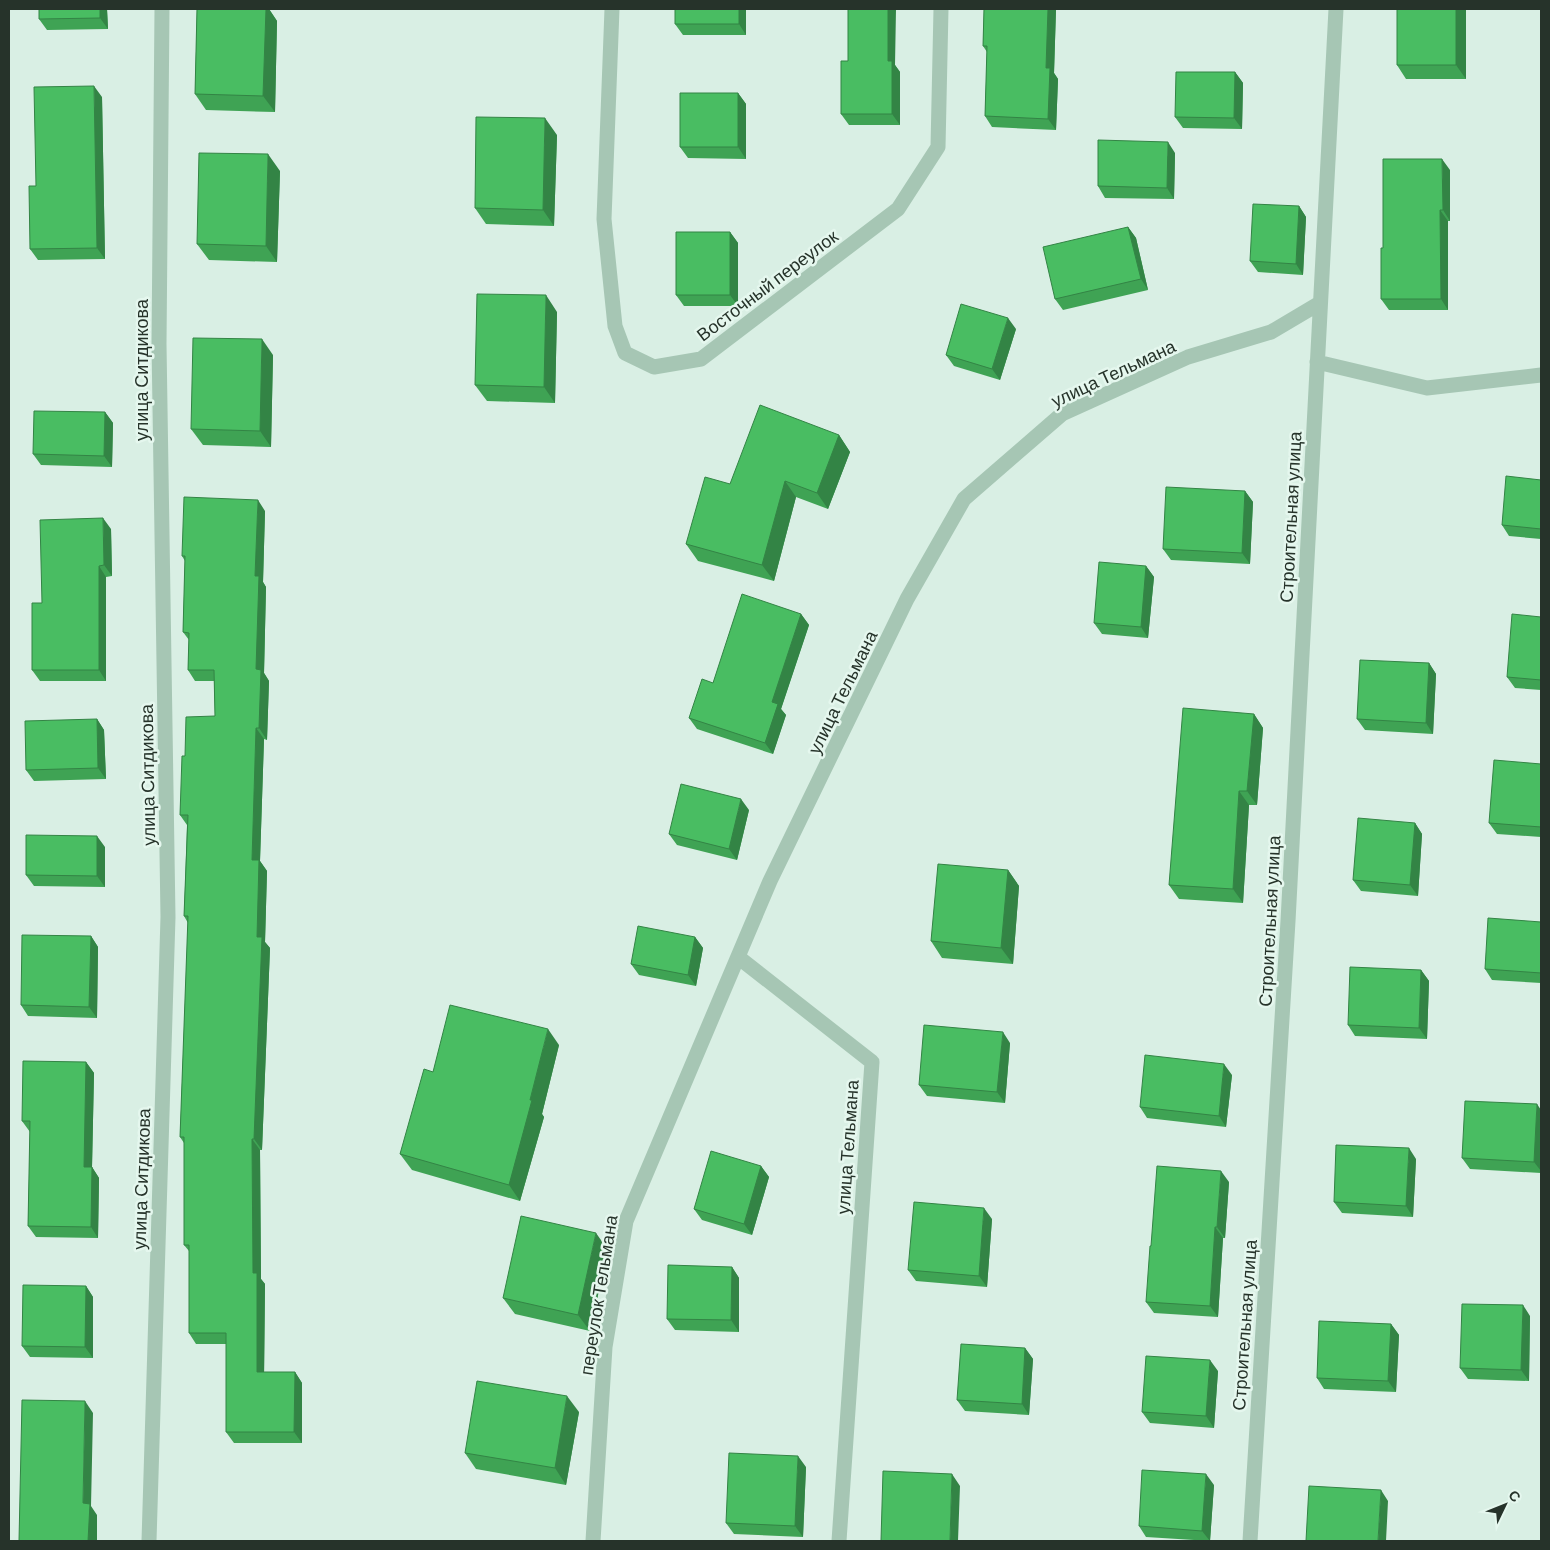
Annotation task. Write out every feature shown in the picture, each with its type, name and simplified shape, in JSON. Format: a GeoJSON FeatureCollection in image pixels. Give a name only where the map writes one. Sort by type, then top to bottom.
{"type":"FeatureCollection","features":[{"type":"Feature","properties":{"kind":"street","name":"улица Ситдикова"},"geometry":{"type":"LineString","coordinates":[[149,1541],[168,917],[159,344],[162,9]]}},
{"type":"Feature","properties":{"kind":"street","name":"Восточный переулок"},"geometry":{"type":"LineString","coordinates":[[612,9],[604,219],[615,326],[625,353],[654,367],[701,359],[898,209],[938,147],[941,9]]}},
{"type":"Feature","properties":{"kind":"street"},"geometry":{"type":"LineString","coordinates":[[1320,303],[1336,9]]}},
{"type":"Feature","properties":{"kind":"street","name":"Строительная улица"},"geometry":{"type":"LineString","coordinates":[[1250,1541],[1288,921],[1320,303]]}},
{"type":"Feature","properties":{"kind":"street","name":"улица Тельмана"},"geometry":{"type":"LineString","coordinates":[[839,1541],[872,1062],[738,957],[770,881],[903,608],[964,499],[1062,414],[1188,357],[1271,332],[1320,303]]}},
{"type":"Feature","properties":{"kind":"street"},"geometry":{"type":"LineString","coordinates":[[1317,362],[1427,388],[1541,375]]}},
{"type":"Feature","properties":{"kind":"street","name":"переулок Тельмана"},"geometry":{"type":"LineString","coordinates":[[593,1541],[605,1347],[626,1221],[738,957]]}},
{"type":"Feature","properties":{"kind":"building"},"geometry":{"type":"Polygon","coordinates":[[[39,9],[100,9],[100,18],[39,19],[39,9]]]}},
{"type":"Feature","properties":{"kind":"building"},"geometry":{"type":"Polygon","coordinates":[[[197,9],[266,9],[263,96],[195,94],[197,9]]]}},
{"type":"Feature","properties":{"kind":"building"},"geometry":{"type":"Polygon","coordinates":[[[675,9],[739,9],[739,24],[675,24],[675,9]]]}},
{"type":"Feature","properties":{"kind":"building"},"geometry":{"type":"Polygon","coordinates":[[[848,9],[888,9],[888,61],[892,61],[892,114],[841,114],[841,61],[848,61],[848,9]]]}},
{"type":"Feature","properties":{"kind":"building"},"geometry":{"type":"Polygon","coordinates":[[[984,9],[1048,9],[1046,68],[1050,68],[1048,119],[985,116],[987,46],[983,46],[984,9]]]}},
{"type":"Feature","properties":{"kind":"building"},"geometry":{"type":"Polygon","coordinates":[[[1397,9],[1456,9],[1456,65],[1397,65],[1397,9]]]}},
{"type":"Feature","properties":{"kind":"building"},"geometry":{"type":"Polygon","coordinates":[[[1176,72],[1235,72],[1234,118],[1175,117],[1176,72]]]}},
{"type":"Feature","properties":{"kind":"building"},"geometry":{"type":"Polygon","coordinates":[[[94,86],[97,248],[30,249],[29,186],[36,186],[34,87],[94,86]]]}},
{"type":"Feature","properties":{"kind":"building"},"geometry":{"type":"Polygon","coordinates":[[[680,93],[738,93],[738,147],[680,147],[680,93]]]}},
{"type":"Feature","properties":{"kind":"building"},"geometry":{"type":"Polygon","coordinates":[[[476,117],[545,118],[543,210],[475,208],[476,117]]]}},
{"type":"Feature","properties":{"kind":"building"},"geometry":{"type":"Polygon","coordinates":[[[1098,140],[1168,142],[1167,188],[1098,186],[1098,140]]]}},
{"type":"Feature","properties":{"kind":"building"},"geometry":{"type":"Polygon","coordinates":[[[199,153],[268,154],[266,246],[197,244],[199,153]]]}},
{"type":"Feature","properties":{"kind":"building"},"geometry":{"type":"Polygon","coordinates":[[[1383,159],[1442,159],[1443,210],[1440,210],[1441,299],[1381,299],[1383,159]]]}},
{"type":"Feature","properties":{"kind":"building"},"geometry":{"type":"Polygon","coordinates":[[[1253,204],[1299,206],[1296,264],[1250,261],[1253,204]]]}},
{"type":"Feature","properties":{"kind":"building"},"geometry":{"type":"Polygon","coordinates":[[[1128,227],[1141,279],[1055,299],[1043,247],[1128,227]]]}},
{"type":"Feature","properties":{"kind":"building"},"geometry":{"type":"Polygon","coordinates":[[[676,232],[730,232],[730,295],[676,295],[676,232]]]}},
{"type":"Feature","properties":{"kind":"building"},"geometry":{"type":"Polygon","coordinates":[[[477,294],[546,295],[544,387],[475,385],[477,294]]]}},
{"type":"Feature","properties":{"kind":"building"},"geometry":{"type":"Polygon","coordinates":[[[961,304],[1008,318],[992,369],[946,355],[961,304]]]}},
{"type":"Feature","properties":{"kind":"building"},"geometry":{"type":"Polygon","coordinates":[[[193,338],[262,339],[260,431],[191,429],[193,338]]]}},
{"type":"Feature","properties":{"kind":"building"},"geometry":{"type":"Polygon","coordinates":[[[760,405],[839,435],[817,493],[785,481],[762,565],[686,544],[705,477],[730,484],[760,405]]]}},
{"type":"Feature","properties":{"kind":"building"},"geometry":{"type":"Polygon","coordinates":[[[34,411],[105,412],[104,456],[33,454],[34,411]]]}},
{"type":"Feature","properties":{"kind":"building"},"geometry":{"type":"Polygon","coordinates":[[[1506,476],[1541,480],[1541,529],[1502,525],[1506,476]]]}},
{"type":"Feature","properties":{"kind":"building"},"geometry":{"type":"Polygon","coordinates":[[[1166,487],[1245,491],[1242,553],[1163,549],[1166,487]]]}},
{"type":"Feature","properties":{"kind":"building"},"geometry":{"type":"Polygon","coordinates":[[[184,497],[258,500],[255,576],[259,576],[256,669],[261,670],[259,728],[256,728],[252,860],[259,860],[257,937],[262,937],[254,1139],[252,1139],[253,1273],[257,1273],[257,1372],[295,1372],[294,1432],[226,1432],[226,1333],[189,1333],[189,1245],[184,1245],[184,1137],[180,1137],[188,916],[184,916],[188,815],[180,815],[182,756],[185,756],[186,717],[215,716],[214,670],[188,670],[189,633],[183,632],[185,556],[182,556],[184,497]]]}},
{"type":"Feature","properties":{"kind":"building"},"geometry":{"type":"Polygon","coordinates":[[[103,518],[104,565],[99,566],[99,670],[32,670],[32,603],[42,603],[40,520],[103,518]]]}},
{"type":"Feature","properties":{"kind":"building"},"geometry":{"type":"Polygon","coordinates":[[[1099,562],[1146,566],[1141,627],[1094,623],[1099,562]]]}},
{"type":"Feature","properties":{"kind":"building"},"geometry":{"type":"Polygon","coordinates":[[[742,594],[801,614],[772,702],[778,704],[765,743],[689,718],[702,679],[713,683],[742,594]]]}},
{"type":"Feature","properties":{"kind":"building"},"geometry":{"type":"Polygon","coordinates":[[[1512,614],[1541,617],[1541,680],[1507,677],[1512,614]]]}},
{"type":"Feature","properties":{"kind":"building"},"geometry":{"type":"Polygon","coordinates":[[[1360,660],[1429,663],[1426,723],[1357,719],[1360,660]]]}},
{"type":"Feature","properties":{"kind":"building"},"geometry":{"type":"Polygon","coordinates":[[[1183,708],[1254,714],[1247,791],[1239,791],[1233,889],[1169,885],[1183,708]]]}},
{"type":"Feature","properties":{"kind":"building"},"geometry":{"type":"Polygon","coordinates":[[[97,719],[98,768],[26,770],[25,721],[97,719]]]}},
{"type":"Feature","properties":{"kind":"building"},"geometry":{"type":"Polygon","coordinates":[[[1494,760],[1541,764],[1541,827],[1489,823],[1494,760]]]}},
{"type":"Feature","properties":{"kind":"building"},"geometry":{"type":"Polygon","coordinates":[[[681,784],[741,799],[729,849],[669,834],[681,784]]]}},
{"type":"Feature","properties":{"kind":"building"},"geometry":{"type":"Polygon","coordinates":[[[1358,818],[1415,823],[1410,885],[1353,880],[1358,818]]]}},
{"type":"Feature","properties":{"kind":"building"},"geometry":{"type":"Polygon","coordinates":[[[26,835],[97,836],[97,876],[26,875],[26,835]]]}},
{"type":"Feature","properties":{"kind":"building"},"geometry":{"type":"Polygon","coordinates":[[[938,864],[1008,870],[1001,948],[931,941],[938,864]]]}},
{"type":"Feature","properties":{"kind":"building"},"geometry":{"type":"Polygon","coordinates":[[[1488,918],[1541,922],[1541,973],[1485,969],[1488,918]]]}},
{"type":"Feature","properties":{"kind":"building"},"geometry":{"type":"Polygon","coordinates":[[[638,926],[695,937],[688,975],[631,964],[638,926]]]}},
{"type":"Feature","properties":{"kind":"building"},"geometry":{"type":"Polygon","coordinates":[[[22,935],[91,936],[89,1007],[21,1005],[22,935]]]}},
{"type":"Feature","properties":{"kind":"building"},"geometry":{"type":"Polygon","coordinates":[[[1350,967],[1421,970],[1419,1028],[1348,1025],[1350,967]]]}},
{"type":"Feature","properties":{"kind":"building"},"geometry":{"type":"Polygon","coordinates":[[[450,1005],[548,1029],[530,1100],[532,1100],[509,1185],[400,1154],[424,1069],[433,1072],[450,1005]]]}},
{"type":"Feature","properties":{"kind":"building"},"geometry":{"type":"Polygon","coordinates":[[[924,1025],[1003,1032],[997,1092],[919,1085],[924,1025]]]}},
{"type":"Feature","properties":{"kind":"building"},"geometry":{"type":"Polygon","coordinates":[[[1145,1055],[1224,1064],[1219,1116],[1140,1107],[1145,1055]]]}},
{"type":"Feature","properties":{"kind":"building"},"geometry":{"type":"Polygon","coordinates":[[[23,1061],[86,1062],[84,1167],[92,1167],[91,1227],[28,1226],[30,1121],[22,1121],[23,1061]]]}},
{"type":"Feature","properties":{"kind":"building"},"geometry":{"type":"Polygon","coordinates":[[[1465,1101],[1537,1104],[1534,1162],[1462,1158],[1465,1101]]]}},
{"type":"Feature","properties":{"kind":"building"},"geometry":{"type":"Polygon","coordinates":[[[1336,1145],[1409,1148],[1406,1206],[1334,1202],[1336,1145]]]}},
{"type":"Feature","properties":{"kind":"building"},"geometry":{"type":"Polygon","coordinates":[[[711,1151],[761,1166],[744,1224],[694,1209],[711,1151]]]}},
{"type":"Feature","properties":{"kind":"building"},"geometry":{"type":"Polygon","coordinates":[[[1157,1166],[1221,1171],[1210,1306],[1146,1302],[1157,1166]]]}},
{"type":"Feature","properties":{"kind":"building"},"geometry":{"type":"Polygon","coordinates":[[[914,1202],[984,1208],[979,1276],[908,1270],[914,1202]]]}},
{"type":"Feature","properties":{"kind":"building"},"geometry":{"type":"Polygon","coordinates":[[[521,1216],[596,1233],[578,1315],[503,1298],[521,1216]]]}},
{"type":"Feature","properties":{"kind":"building"},"geometry":{"type":"Polygon","coordinates":[[[668,1265],[732,1267],[731,1320],[667,1319],[668,1265]]]}},
{"type":"Feature","properties":{"kind":"building"},"geometry":{"type":"Polygon","coordinates":[[[23,1285],[86,1286],[85,1347],[22,1346],[23,1285]]]}},
{"type":"Feature","properties":{"kind":"building"},"geometry":{"type":"Polygon","coordinates":[[[1462,1304],[1523,1305],[1521,1370],[1460,1368],[1462,1304]]]}},
{"type":"Feature","properties":{"kind":"building"},"geometry":{"type":"Polygon","coordinates":[[[1319,1321],[1391,1324],[1388,1381],[1317,1378],[1319,1321]]]}},
{"type":"Feature","properties":{"kind":"building"},"geometry":{"type":"Polygon","coordinates":[[[961,1344],[1025,1348],[1022,1404],[957,1400],[961,1344]]]}},
{"type":"Feature","properties":{"kind":"building"},"geometry":{"type":"Polygon","coordinates":[[[1146,1356],[1210,1360],[1206,1416],[1142,1412],[1146,1356]]]}},
{"type":"Feature","properties":{"kind":"building"},"geometry":{"type":"Polygon","coordinates":[[[477,1381],[567,1396],[555,1468],[465,1453],[477,1381]]]}},
{"type":"Feature","properties":{"kind":"building"},"geometry":{"type":"Polygon","coordinates":[[[22,1400],[85,1401],[83,1503],[90,1504],[88,1541],[19,1541],[22,1400]]]}},
{"type":"Feature","properties":{"kind":"building"},"geometry":{"type":"Polygon","coordinates":[[[729,1453],[798,1456],[795,1526],[726,1523],[729,1453]]]}},
{"type":"Feature","properties":{"kind":"building"},"geometry":{"type":"Polygon","coordinates":[[[1142,1470],[1206,1474],[1202,1531],[1139,1526],[1142,1470]]]}},
{"type":"Feature","properties":{"kind":"building"},"geometry":{"type":"Polygon","coordinates":[[[883,1471],[952,1474],[950,1541],[881,1541],[883,1471]]]}},
{"type":"Feature","properties":{"kind":"building"},"geometry":{"type":"Polygon","coordinates":[[[1309,1486],[1381,1490],[1378,1541],[1306,1541],[1309,1486]]]}}]}
